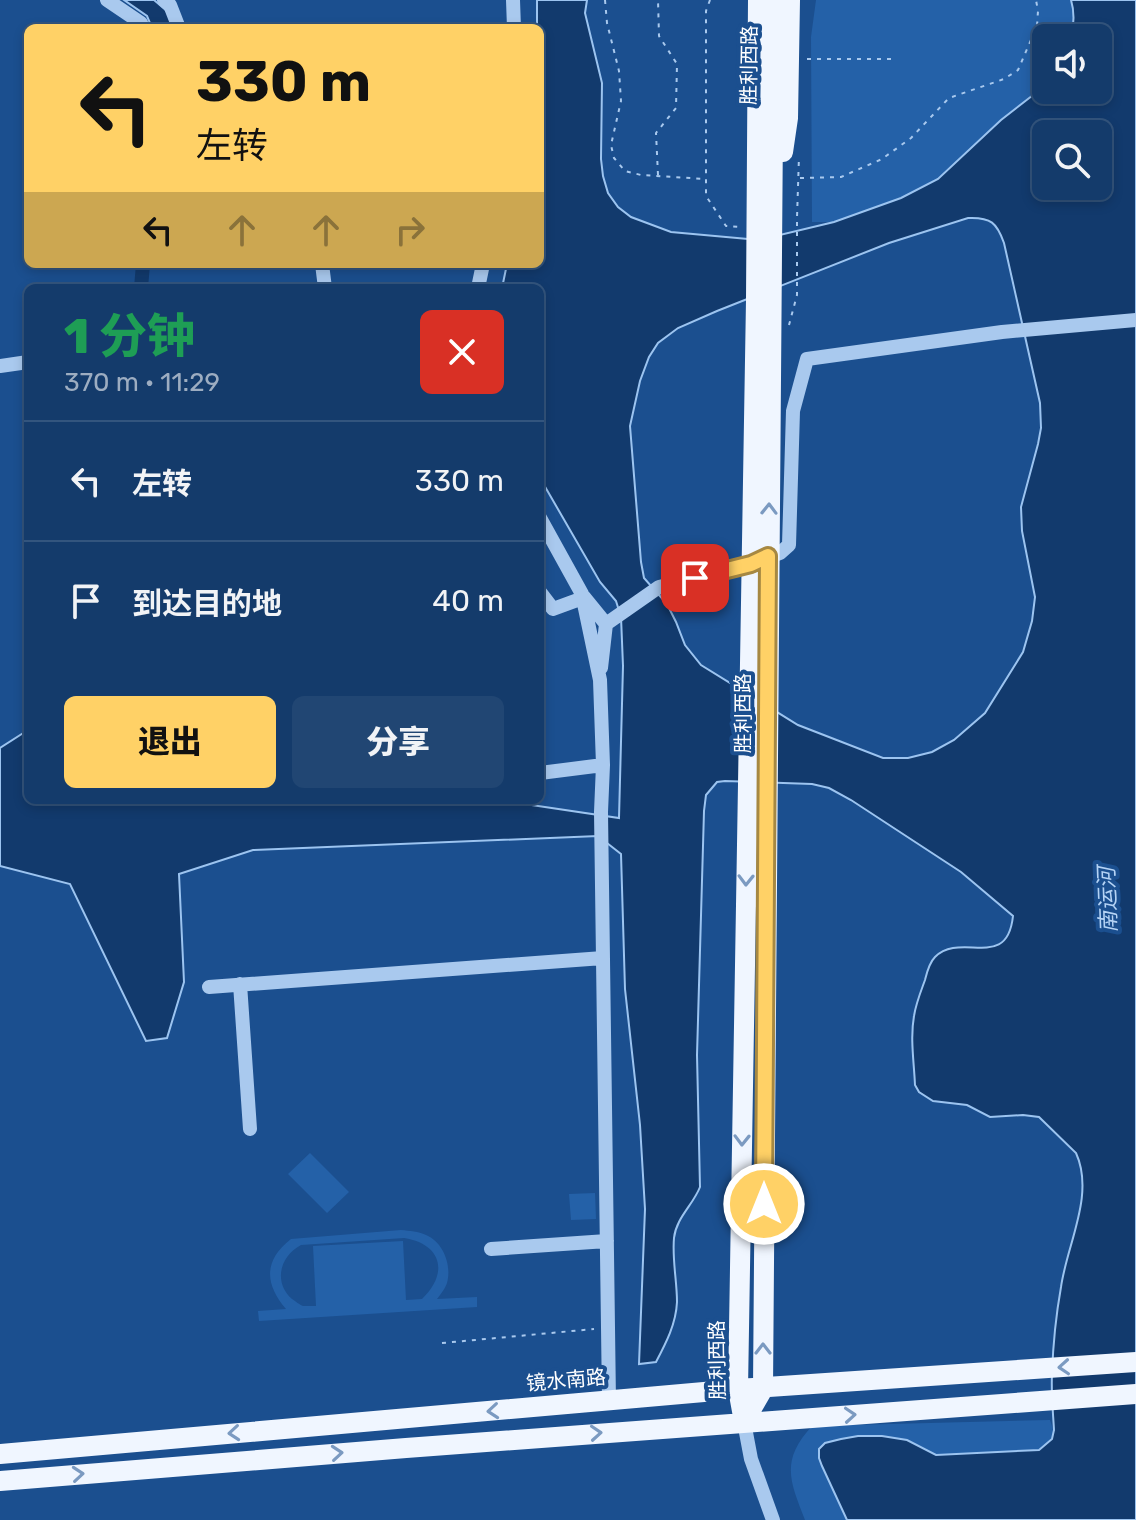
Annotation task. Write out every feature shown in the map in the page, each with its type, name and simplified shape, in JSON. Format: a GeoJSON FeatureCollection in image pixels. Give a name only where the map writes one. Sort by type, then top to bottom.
{"type":"FeatureCollection","features":[{"type":"Feature","properties":{"kind":"main road","name":"胜利西路"},"geometry":{"type":"LineString","coordinates":[[764,231],[774,0]]}},
{"type":"Feature","properties":{"kind":"main road"},"geometry":{"type":"LineString","coordinates":[[764,231],[788,118],[790,0]]}},
{"type":"Feature","properties":{"kind":"main road","name":"胜利西路"},"geometry":{"type":"LineString","coordinates":[[744,1422],[763,1389],[757,804],[764,231],[758,7]]}},
{"type":"Feature","properties":{"kind":"main road","name":"胜利西路"},"geometry":{"type":"LineString","coordinates":[[744,1422],[738,1389],[757,804]]}},
{"type":"Feature","properties":{"kind":"main road","name":"镜水南路"},"geometry":{"type":"LineString","coordinates":[[0,1454],[738,1389],[1136,1362]]}},
{"type":"Feature","properties":{"kind":"main road"},"geometry":{"type":"LineString","coordinates":[[0,1481],[1136,1394]]}},
{"type":"Feature","properties":{"kind":"street"},"geometry":{"type":"LineString","coordinates":[[107,0],[141,24]]}},
{"type":"Feature","properties":{"kind":"street"},"geometry":{"type":"LineString","coordinates":[[164,0],[170,5],[177,24]]}},
{"type":"Feature","properties":{"kind":"street"},"geometry":{"type":"LineString","coordinates":[[513,0],[514,24]]}},
{"type":"Feature","properties":{"kind":"street"},"geometry":{"type":"LineString","coordinates":[[600,680],[610,621],[659,587],[760,560],[780,553],[789,545],[793,411],[807,359],[1002,332],[1136,320]]}},
{"type":"Feature","properties":{"kind":"street"},"geometry":{"type":"LineString","coordinates":[[0,366],[24,363]]}},
{"type":"Feature","properties":{"kind":"street"},"geometry":{"type":"LineString","coordinates":[[544,525],[582,596],[600,680],[609,1401]]}},
{"type":"Feature","properties":{"kind":"street"},"geometry":{"type":"LineString","coordinates":[[582,596],[610,621]]}},
{"type":"Feature","properties":{"kind":"street"},"geometry":{"type":"LineString","coordinates":[[544,597],[553,609],[582,596]]}},
{"type":"Feature","properties":{"kind":"street"},"geometry":{"type":"LineString","coordinates":[[544,772],[603,765]]}},
{"type":"Feature","properties":{"kind":"street"},"geometry":{"type":"LineString","coordinates":[[209,987],[603,958]]}},
{"type":"Feature","properties":{"kind":"street"},"geometry":{"type":"LineString","coordinates":[[240,984],[250,1129]]}},
{"type":"Feature","properties":{"kind":"street"},"geometry":{"type":"LineString","coordinates":[[491,1249],[607,1241]]}},
{"type":"Feature","properties":{"kind":"street","name":"胜利西路"},"geometry":{"type":"LineString","coordinates":[[744,1422],[751,1459],[773,1520]]}},
{"type":"Feature","properties":{"kind":"path"},"geometry":{"type":"LineString","coordinates":[[605,0],[607,23],[619,71],[621,101],[611,145],[614,158],[625,171],[641,175],[706,179]]}},
{"type":"Feature","properties":{"kind":"path"},"geometry":{"type":"LineString","coordinates":[[658,0],[659,36],[677,64],[676,108],[656,133],[658,176]]}},
{"type":"Feature","properties":{"kind":"path"},"geometry":{"type":"LineString","coordinates":[[710,0],[706,11],[706,196],[726,226],[764,231]]}},
{"type":"Feature","properties":{"kind":"path"},"geometry":{"type":"LineString","coordinates":[[798,179],[841,177],[882,159],[911,138],[949,98],[1004,79],[1018,70],[1037,26],[1036,0]]}},
{"type":"Feature","properties":{"kind":"path"},"geometry":{"type":"LineString","coordinates":[[804,59],[894,59]]}},
{"type":"Feature","properties":{"kind":"path"},"geometry":{"type":"LineString","coordinates":[[442,1343],[607,1328]]}},
{"type":"Feature","properties":{"kind":"shaded area"},"geometry":{"type":"Polygon","coordinates":[[[816,0],[1071,0],[1073,10],[1073,24],[1032,24],[1032,96],[924,188],[834,222],[812,222],[811,37],[816,0]]]}},
{"type":"Feature","properties":{"kind":"shaded area"},"geometry":{"type":"Polygon","coordinates":[[[310,1153],[349,1192],[327,1213],[288,1174],[310,1153]]]}},
{"type":"Feature","properties":{"kind":"shaded area"},"geometry":{"type":"Polygon","coordinates":[[[595,1193],[596,1219],[571,1220],[569,1194],[595,1193]]]}},
{"type":"Feature","properties":{"kind":"shaded area"},"geometry":{"type":"Polygon","coordinates":[[[401,1230],[423,1234],[437,1243],[447,1262],[447,1283],[437,1299],[477,1297],[477,1307],[259,1321],[258,1311],[286,1309],[274,1290],[270,1272],[276,1255],[291,1239],[401,1230]],[[404,1238],[301,1245],[284,1262],[282,1285],[299,1304],[316,1306],[313,1246],[403,1241],[406,1300],[422,1299],[431,1289],[438,1270],[434,1253],[417,1241],[404,1238]]]}},
{"type":"Feature","properties":{"kind":"shaded area"},"geometry":{"type":"Polygon","coordinates":[[[1050,1420],[1052,1437],[1040,1450],[936,1455],[907,1440],[858,1436],[819,1458],[847,1520],[805,1520],[795,1494],[792,1461],[795,1450],[812,1426],[1050,1420]]]}},
{"type":"Feature","properties":{"kind":"water"},"geometry":{"type":"Polygon","coordinates":[[[124,0],[154,0],[168,12],[172,24],[150,24],[147,16],[124,0]]]}},
{"type":"Feature","properties":{"kind":"water","name":"南运河"},"geometry":{"type":"Polygon","coordinates":[[[537,0],[587,0],[585,13],[602,83],[603,176],[608,193],[618,207],[631,217],[671,232],[759,240],[834,222],[901,198],[938,179],[1001,120],[1032,96],[1032,104],[1112,104],[1112,24],[1073,24],[1071,0],[1136,0],[1136,1520],[847,1520],[822,1466],[819,1449],[825,1443],[858,1436],[907,1440],[936,1455],[1039,1450],[1052,1439],[1056,1319],[1083,1186],[1076,1153],[1039,1117],[990,1117],[967,1105],[933,1101],[919,1092],[915,1085],[913,1024],[931,962],[946,950],[993,947],[1002,942],[1009,933],[1013,916],[961,872],[851,800],[829,788],[812,784],[725,781],[717,782],[706,795],[697,1055],[700,1187],[675,1231],[677,1302],[673,1326],[656,1362],[639,1364],[645,1209],[640,1125],[625,989],[621,854],[598,836],[253,850],[179,874],[184,982],[167,1038],[146,1041],[70,884],[0,866],[0,748],[24,733],[24,804],[525,804],[619,818],[623,666],[621,617],[616,601],[600,582],[544,485],[544,284],[503,284],[506,268],[544,268],[544,24],[537,24],[537,0]],[[968,218],[889,243],[678,328],[658,343],[649,357],[630,426],[644,578],[667,604],[685,645],[701,665],[798,725],[883,758],[908,758],[932,752],[954,740],[985,713],[1023,652],[1032,621],[1035,597],[1022,531],[1021,507],[1041,428],[1040,403],[1004,243],[996,226],[988,220],[968,218]]]}},
{"type":"Feature","properties":{"kind":"waterway"},"geometry":{"type":"LineString","coordinates":[[141,284],[143,268]]}},
{"type":"Feature","properties":{"kind":"route"},"geometry":{"type":"LineString","coordinates":[[695,578],[751,564],[768,556],[764,1204]]}}]}
